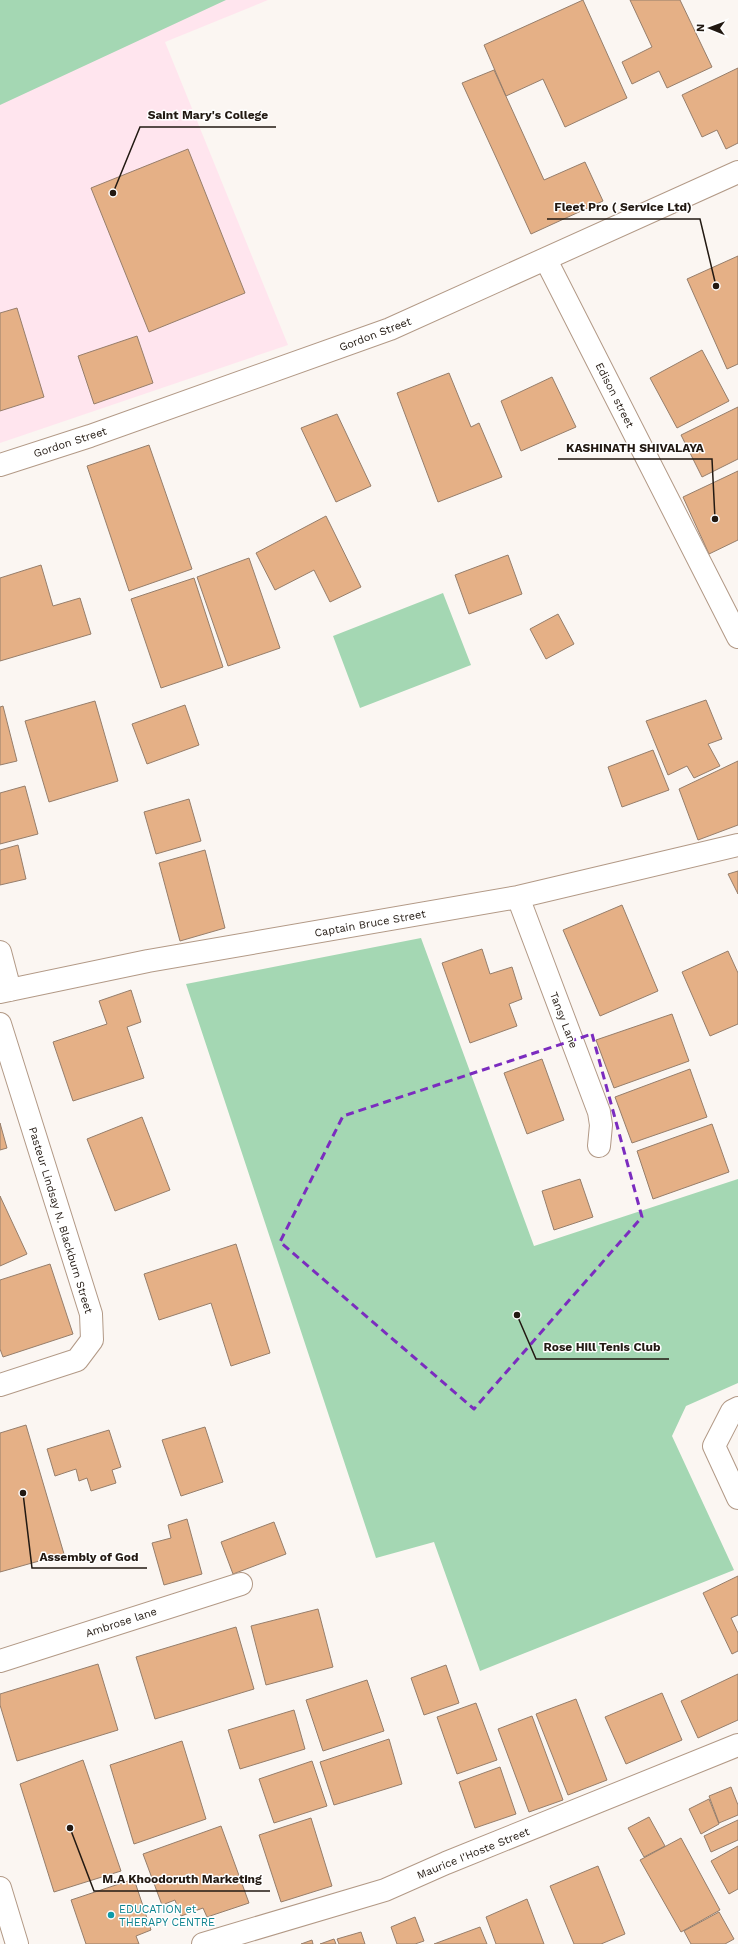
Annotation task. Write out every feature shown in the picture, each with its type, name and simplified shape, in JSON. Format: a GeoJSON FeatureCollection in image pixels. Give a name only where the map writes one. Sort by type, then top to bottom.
{"type":"FeatureCollection","features":[{"type":"Feature","properties":{"kind":"street","name":"Gordon Street"},"geometry":{"type":"LineString","coordinates":[[0,465],[90,436],[390,329],[546,260],[738,172]]}},
{"type":"Feature","properties":{"kind":"street","name":"Edison street"},"geometry":{"type":"LineString","coordinates":[[546,260],[738,637]]}},
{"type":"Feature","properties":{"kind":"street","name":"Captain Bruce Street"},"geometry":{"type":"LineString","coordinates":[[5,991],[148,961],[518,897],[738,845]]}},
{"type":"Feature","properties":{"kind":"street","name":"Tansy Lane"},"geometry":{"type":"LineString","coordinates":[[518,897],[599,1112],[602,1125],[600,1146]]}},
{"type":"Feature","properties":{"kind":"street"},"geometry":{"type":"LineString","coordinates":[[0,952],[5,991]]}},
{"type":"Feature","properties":{"kind":"street","name":"Pasteur Lindsay N. Blackburn Street"},"geometry":{"type":"LineString","coordinates":[[0,1024],[91,1314],[92,1340],[77,1360],[0,1385]]}},
{"type":"Feature","properties":{"kind":"street"},"geometry":{"type":"LineString","coordinates":[[735,1410],[714,1446],[738,1498]]}},
{"type":"Feature","properties":{"kind":"street","name":"Ambrose lane"},"geometry":{"type":"LineString","coordinates":[[0,1661],[241,1584]]}},
{"type":"Feature","properties":{"kind":"street","name":"Maurice I'Hoste Street"},"geometry":{"type":"LineString","coordinates":[[203,1944],[385,1890],[446,1863],[738,1745]]}},
{"type":"Feature","properties":{"kind":"street"},"geometry":{"type":"LineString","coordinates":[[2,1903],[17,1944]]}},
{"type":"Feature","properties":{"kind":"highlighted area"},"geometry":{"type":"Polygon","coordinates":[[[592,1034],[642,1217],[474,1409],[280,1242],[343,1116],[592,1034]]]}},
{"type":"Feature","properties":{"kind":"shaded area"},"geometry":{"type":"Polygon","coordinates":[[[0,0],[268,0],[165,42],[288,345],[0,443],[0,0]]]}},
{"type":"Feature","properties":{"kind":"green space"},"geometry":{"type":"Polygon","coordinates":[[[0,0],[226,0],[0,105],[0,0]]]}},
{"type":"Feature","properties":{"kind":"green space"},"geometry":{"type":"Polygon","coordinates":[[[443,593],[471,665],[360,708],[333,636],[443,593]]]}},
{"type":"Feature","properties":{"kind":"green space"},"geometry":{"type":"Polygon","coordinates":[[[421,938],[534,1246],[738,1179],[738,1383],[686,1406],[672,1436],[734,1570],[480,1671],[434,1542],[376,1558],[186,984],[421,938]]]}},
{"type":"Feature","properties":{"kind":"building"},"geometry":{"type":"Polygon","coordinates":[[[583,0],[627,98],[565,127],[543,79],[506,96],[484,45],[583,0]]]}},
{"type":"Feature","properties":{"kind":"building"},"geometry":{"type":"Polygon","coordinates":[[[630,0],[680,0],[712,67],[667,88],[659,71],[632,84],[622,62],[652,47],[630,0]]]}},
{"type":"Feature","properties":{"kind":"building"},"geometry":{"type":"Polygon","coordinates":[[[738,68],[738,143],[726,149],[717,130],[702,137],[682,95],[738,68]]]}},
{"type":"Feature","properties":{"kind":"building"},"geometry":{"type":"Polygon","coordinates":[[[494,70],[544,180],[585,162],[603,201],[531,234],[462,83],[494,70]]]}},
{"type":"Feature","properties":{"kind":"building"},"geometry":{"type":"Polygon","coordinates":[[[188,149],[245,293],[149,332],[91,188],[188,149]]]}},
{"type":"Feature","properties":{"kind":"building"},"geometry":{"type":"Polygon","coordinates":[[[738,256],[738,364],[727,369],[687,279],[738,256]]]}},
{"type":"Feature","properties":{"kind":"building"},"geometry":{"type":"Polygon","coordinates":[[[17,308],[44,397],[0,411],[0,313],[17,308]]]}},
{"type":"Feature","properties":{"kind":"building"},"geometry":{"type":"Polygon","coordinates":[[[137,336],[153,383],[94,404],[78,356],[137,336]]]}},
{"type":"Feature","properties":{"kind":"building"},"geometry":{"type":"Polygon","coordinates":[[[702,350],[729,401],[677,428],[650,378],[702,350]]]}},
{"type":"Feature","properties":{"kind":"building"},"geometry":{"type":"Polygon","coordinates":[[[449,373],[471,427],[479,423],[502,477],[438,502],[397,393],[449,373]]]}},
{"type":"Feature","properties":{"kind":"building"},"geometry":{"type":"Polygon","coordinates":[[[552,377],[576,427],[521,451],[501,401],[552,377]]]}},
{"type":"Feature","properties":{"kind":"building"},"geometry":{"type":"Polygon","coordinates":[[[738,407],[738,459],[702,477],[681,435],[738,407]]]}},
{"type":"Feature","properties":{"kind":"building"},"geometry":{"type":"Polygon","coordinates":[[[337,414],[371,486],[336,502],[301,428],[337,414]]]}},
{"type":"Feature","properties":{"kind":"building"},"geometry":{"type":"Polygon","coordinates":[[[149,445],[192,569],[129,591],[87,466],[149,445]]]}},
{"type":"Feature","properties":{"kind":"building"},"geometry":{"type":"Polygon","coordinates":[[[738,471],[738,540],[709,554],[683,497],[738,471]]]}},
{"type":"Feature","properties":{"kind":"building"},"geometry":{"type":"Polygon","coordinates":[[[326,516],[361,587],[330,602],[314,570],[275,590],[256,553],[326,516]]]}},
{"type":"Feature","properties":{"kind":"building"},"geometry":{"type":"Polygon","coordinates":[[[508,555],[522,594],[469,614],[455,575],[508,555]]]}},
{"type":"Feature","properties":{"kind":"building"},"geometry":{"type":"Polygon","coordinates":[[[249,558],[280,648],[228,666],[197,577],[249,558]]]}},
{"type":"Feature","properties":{"kind":"building"},"geometry":{"type":"Polygon","coordinates":[[[41,565],[53,606],[80,598],[91,634],[0,661],[0,578],[41,565]]]}},
{"type":"Feature","properties":{"kind":"building"},"geometry":{"type":"Polygon","coordinates":[[[194,578],[223,667],[161,688],[131,599],[194,578]]]}},
{"type":"Feature","properties":{"kind":"building"},"geometry":{"type":"Polygon","coordinates":[[[558,614],[574,644],[546,659],[530,629],[558,614]]]}},
{"type":"Feature","properties":{"kind":"building"},"geometry":{"type":"Polygon","coordinates":[[[706,700],[722,739],[708,744],[720,766],[694,778],[687,766],[668,775],[646,721],[706,700]]]}},
{"type":"Feature","properties":{"kind":"building"},"geometry":{"type":"Polygon","coordinates":[[[95,701],[118,781],[49,802],[25,721],[95,701]]]}},
{"type":"Feature","properties":{"kind":"building"},"geometry":{"type":"Polygon","coordinates":[[[185,705],[199,745],[147,764],[132,724],[185,705]]]}},
{"type":"Feature","properties":{"kind":"building"},"geometry":{"type":"Polygon","coordinates":[[[3,706],[17,761],[0,765],[0,707],[3,706]]]}},
{"type":"Feature","properties":{"kind":"building"},"geometry":{"type":"Polygon","coordinates":[[[653,750],[669,790],[622,807],[608,767],[653,750]]]}},
{"type":"Feature","properties":{"kind":"building"},"geometry":{"type":"Polygon","coordinates":[[[738,761],[738,825],[698,840],[679,789],[738,761]]]}},
{"type":"Feature","properties":{"kind":"building"},"geometry":{"type":"Polygon","coordinates":[[[25,786],[38,834],[0,844],[0,793],[25,786]]]}},
{"type":"Feature","properties":{"kind":"building"},"geometry":{"type":"Polygon","coordinates":[[[189,799],[201,841],[156,854],[144,812],[189,799]]]}},
{"type":"Feature","properties":{"kind":"building"},"geometry":{"type":"Polygon","coordinates":[[[18,845],[26,879],[0,885],[0,850],[18,845]]]}},
{"type":"Feature","properties":{"kind":"building"},"geometry":{"type":"Polygon","coordinates":[[[205,850],[225,928],[180,941],[159,863],[205,850]]]}},
{"type":"Feature","properties":{"kind":"building"},"geometry":{"type":"Polygon","coordinates":[[[738,871],[738,894],[728,874],[738,871]]]}},
{"type":"Feature","properties":{"kind":"building"},"geometry":{"type":"Polygon","coordinates":[[[622,905],[658,991],[600,1016],[563,930],[622,905]]]}},
{"type":"Feature","properties":{"kind":"building"},"geometry":{"type":"Polygon","coordinates":[[[482,949],[490,974],[512,967],[522,999],[509,1004],[517,1026],[470,1043],[442,963],[482,949]]]}},
{"type":"Feature","properties":{"kind":"building"},"geometry":{"type":"Polygon","coordinates":[[[728,951],[738,973],[738,1024],[710,1036],[682,972],[728,951]]]}},
{"type":"Feature","properties":{"kind":"building"},"geometry":{"type":"Polygon","coordinates":[[[131,990],[141,1022],[127,1027],[144,1078],[73,1101],[53,1042],[107,1024],[99,1001],[131,990]]]}},
{"type":"Feature","properties":{"kind":"building"},"geometry":{"type":"Polygon","coordinates":[[[672,1014],[689,1061],[614,1088],[596,1040],[672,1014]]]}},
{"type":"Feature","properties":{"kind":"building"},"geometry":{"type":"Polygon","coordinates":[[[542,1059],[564,1120],[527,1134],[504,1073],[542,1059]]]}},
{"type":"Feature","properties":{"kind":"building"},"geometry":{"type":"Polygon","coordinates":[[[690,1069],[707,1117],[632,1143],[615,1097],[690,1069]]]}},
{"type":"Feature","properties":{"kind":"building"},"geometry":{"type":"Polygon","coordinates":[[[142,1117],[170,1190],[115,1211],[87,1139],[142,1117]]]}},
{"type":"Feature","properties":{"kind":"building"},"geometry":{"type":"Polygon","coordinates":[[[0,1123],[7,1148],[0,1150],[0,1123]]]}},
{"type":"Feature","properties":{"kind":"building"},"geometry":{"type":"Polygon","coordinates":[[[712,1124],[729,1172],[653,1199],[637,1151],[712,1124]]]}},
{"type":"Feature","properties":{"kind":"building"},"geometry":{"type":"Polygon","coordinates":[[[580,1179],[593,1217],[554,1230],[542,1191],[580,1179]]]}},
{"type":"Feature","properties":{"kind":"building"},"geometry":{"type":"Polygon","coordinates":[[[0,1196],[27,1254],[0,1266],[0,1196]]]}},
{"type":"Feature","properties":{"kind":"building"},"geometry":{"type":"Polygon","coordinates":[[[236,1244],[270,1353],[231,1366],[211,1303],[159,1320],[144,1274],[236,1244]]]}},
{"type":"Feature","properties":{"kind":"building"},"geometry":{"type":"Polygon","coordinates":[[[50,1264],[73,1334],[3,1357],[0,1349],[0,1280],[50,1264]]]}},
{"type":"Feature","properties":{"kind":"building"},"geometry":{"type":"Polygon","coordinates":[[[26,1425],[64,1554],[0,1572],[0,1433],[26,1425]]]}},
{"type":"Feature","properties":{"kind":"building"},"geometry":{"type":"Polygon","coordinates":[[[205,1427],[223,1482],[181,1496],[162,1440],[205,1427]]]}},
{"type":"Feature","properties":{"kind":"building"},"geometry":{"type":"Polygon","coordinates":[[[109,1430],[121,1467],[112,1470],[116,1483],[91,1491],[87,1478],[79,1481],[76,1469],[55,1476],[47,1449],[109,1430]]]}},
{"type":"Feature","properties":{"kind":"building"},"geometry":{"type":"Polygon","coordinates":[[[187,1519],[202,1574],[164,1585],[152,1543],[171,1538],[168,1525],[187,1519]]]}},
{"type":"Feature","properties":{"kind":"building"},"geometry":{"type":"Polygon","coordinates":[[[274,1522],[286,1554],[233,1574],[221,1542],[274,1522]]]}},
{"type":"Feature","properties":{"kind":"building"},"geometry":{"type":"Polygon","coordinates":[[[738,1576],[738,1615],[731,1618],[738,1633],[738,1651],[732,1654],[703,1593],[738,1576]]]}},
{"type":"Feature","properties":{"kind":"building"},"geometry":{"type":"Polygon","coordinates":[[[318,1609],[333,1667],[266,1685],[251,1626],[318,1609]]]}},
{"type":"Feature","properties":{"kind":"building"},"geometry":{"type":"Polygon","coordinates":[[[236,1627],[254,1689],[155,1719],[136,1657],[236,1627]]]}},
{"type":"Feature","properties":{"kind":"building"},"geometry":{"type":"Polygon","coordinates":[[[98,1664],[118,1730],[17,1761],[0,1705],[0,1694],[98,1664]]]}},
{"type":"Feature","properties":{"kind":"building"},"geometry":{"type":"Polygon","coordinates":[[[446,1665],[459,1703],[424,1715],[411,1678],[446,1665]]]}},
{"type":"Feature","properties":{"kind":"building"},"geometry":{"type":"Polygon","coordinates":[[[738,1674],[738,1720],[698,1738],[681,1701],[738,1674]]]}},
{"type":"Feature","properties":{"kind":"building"},"geometry":{"type":"Polygon","coordinates":[[[367,1680],[384,1731],[323,1751],[306,1700],[367,1680]]]}},
{"type":"Feature","properties":{"kind":"building"},"geometry":{"type":"Polygon","coordinates":[[[662,1693],[682,1740],[626,1764],[605,1717],[662,1693]]]}},
{"type":"Feature","properties":{"kind":"building"},"geometry":{"type":"Polygon","coordinates":[[[576,1699],[607,1780],[568,1795],[536,1714],[576,1699]]]}},
{"type":"Feature","properties":{"kind":"building"},"geometry":{"type":"Polygon","coordinates":[[[476,1703],[497,1760],[457,1774],[437,1717],[476,1703]]]}},
{"type":"Feature","properties":{"kind":"building"},"geometry":{"type":"Polygon","coordinates":[[[294,1710],[305,1749],[240,1769],[228,1730],[294,1710]]]}},
{"type":"Feature","properties":{"kind":"building"},"geometry":{"type":"Polygon","coordinates":[[[532,1716],[563,1800],[529,1812],[498,1729],[532,1716]]]}},
{"type":"Feature","properties":{"kind":"building"},"geometry":{"type":"Polygon","coordinates":[[[389,1739],[402,1784],[334,1805],[320,1762],[389,1739]]]}},
{"type":"Feature","properties":{"kind":"building"},"geometry":{"type":"Polygon","coordinates":[[[182,1741],[206,1819],[134,1844],[110,1765],[182,1741]]]}},
{"type":"Feature","properties":{"kind":"building"},"geometry":{"type":"Polygon","coordinates":[[[83,1760],[121,1871],[54,1892],[20,1784],[83,1760]]]}},
{"type":"Feature","properties":{"kind":"building"},"geometry":{"type":"Polygon","coordinates":[[[312,1761],[327,1806],[274,1823],[259,1779],[312,1761]]]}},
{"type":"Feature","properties":{"kind":"building"},"geometry":{"type":"Polygon","coordinates":[[[500,1767],[516,1814],[475,1828],[459,1782],[500,1767]]]}},
{"type":"Feature","properties":{"kind":"building"},"geometry":{"type":"Polygon","coordinates":[[[731,1787],[738,1805],[738,1815],[719,1823],[709,1796],[731,1787]]]}},
{"type":"Feature","properties":{"kind":"building"},"geometry":{"type":"Polygon","coordinates":[[[709,1799],[719,1824],[701,1834],[689,1809],[709,1799]]]}},
{"type":"Feature","properties":{"kind":"building"},"geometry":{"type":"Polygon","coordinates":[[[649,1817],[665,1846],[644,1857],[628,1828],[649,1817]]]}},
{"type":"Feature","properties":{"kind":"building"},"geometry":{"type":"Polygon","coordinates":[[[311,1818],[332,1886],[281,1902],[259,1835],[311,1818]]]}},
{"type":"Feature","properties":{"kind":"building"},"geometry":{"type":"Polygon","coordinates":[[[738,1820],[738,1840],[711,1852],[704,1836],[738,1820]]]}},
{"type":"Feature","properties":{"kind":"building"},"geometry":{"type":"Polygon","coordinates":[[[221,1826],[249,1903],[207,1917],[203,1908],[181,1916],[175,1900],[162,1905],[143,1854],[221,1826]]]}},
{"type":"Feature","properties":{"kind":"building"},"geometry":{"type":"Polygon","coordinates":[[[681,1838],[720,1910],[681,1932],[640,1860],[681,1838]]]}},
{"type":"Feature","properties":{"kind":"building"},"geometry":{"type":"Polygon","coordinates":[[[738,1846],[738,1889],[729,1894],[711,1861],[738,1846]]]}},
{"type":"Feature","properties":{"kind":"building"},"geometry":{"type":"Polygon","coordinates":[[[598,1866],[625,1934],[601,1944],[574,1944],[550,1886],[598,1866]]]}},
{"type":"Feature","properties":{"kind":"building","name":"EDUCATION et THERAPY CENTRE"},"geometry":{"type":"Polygon","coordinates":[[[134,1879],[151,1930],[136,1936],[139,1944],[86,1944],[71,1900],[134,1879]]]}},
{"type":"Feature","properties":{"kind":"building"},"geometry":{"type":"Polygon","coordinates":[[[527,1899],[544,1944],[496,1944],[486,1917],[527,1899]]]}},
{"type":"Feature","properties":{"kind":"building"},"geometry":{"type":"Polygon","coordinates":[[[719,1912],[734,1939],[725,1944],[691,1944],[684,1931],[719,1912]]]}},
{"type":"Feature","properties":{"kind":"building"},"geometry":{"type":"Polygon","coordinates":[[[415,1917],[424,1941],[415,1944],[397,1944],[391,1927],[415,1917]]]}},
{"type":"Feature","properties":{"kind":"building"},"geometry":{"type":"Polygon","coordinates":[[[480,1927],[487,1944],[434,1944],[480,1927]]]}},
{"type":"Feature","properties":{"kind":"building"},"geometry":{"type":"Polygon","coordinates":[[[361,1932],[365,1944],[339,1944],[337,1939],[361,1932]]]}},
{"type":"Feature","properties":{"kind":"building"},"geometry":{"type":"Polygon","coordinates":[[[334,1939],[336,1944],[320,1944],[334,1939]]]}},
{"type":"Feature","properties":{"kind":"building"},"geometry":{"type":"Polygon","coordinates":[[[312,1940],[313,1944],[301,1944],[312,1940]]]}},
{"type":"Feature","properties":{"kind":"place","name":"Saint Mary's College"},"geometry":{"type":"Point","coordinates":[113,193]}},
{"type":"Feature","properties":{"kind":"place","name":"Fleet Pro ( Service Ltd)"},"geometry":{"type":"Point","coordinates":[716,286]}},
{"type":"Feature","properties":{"kind":"place","name":"KASHINATH SHIVALAYA"},"geometry":{"type":"Point","coordinates":[715,519]}},
{"type":"Feature","properties":{"kind":"place","name":"Rose Hill Tenis Club"},"geometry":{"type":"Point","coordinates":[517,1315]}},
{"type":"Feature","properties":{"kind":"place","name":"Assembly of God"},"geometry":{"type":"Point","coordinates":[23,1493]}},
{"type":"Feature","properties":{"kind":"place","name":"M.A Khoodoruth Marketing"},"geometry":{"type":"Point","coordinates":[70,1828]}},
{"type":"Feature","properties":{"kind":"place","name":"EDUCATION et THERAPY CENTRE"},"geometry":{"type":"Point","coordinates":[111,1915]}}]}
